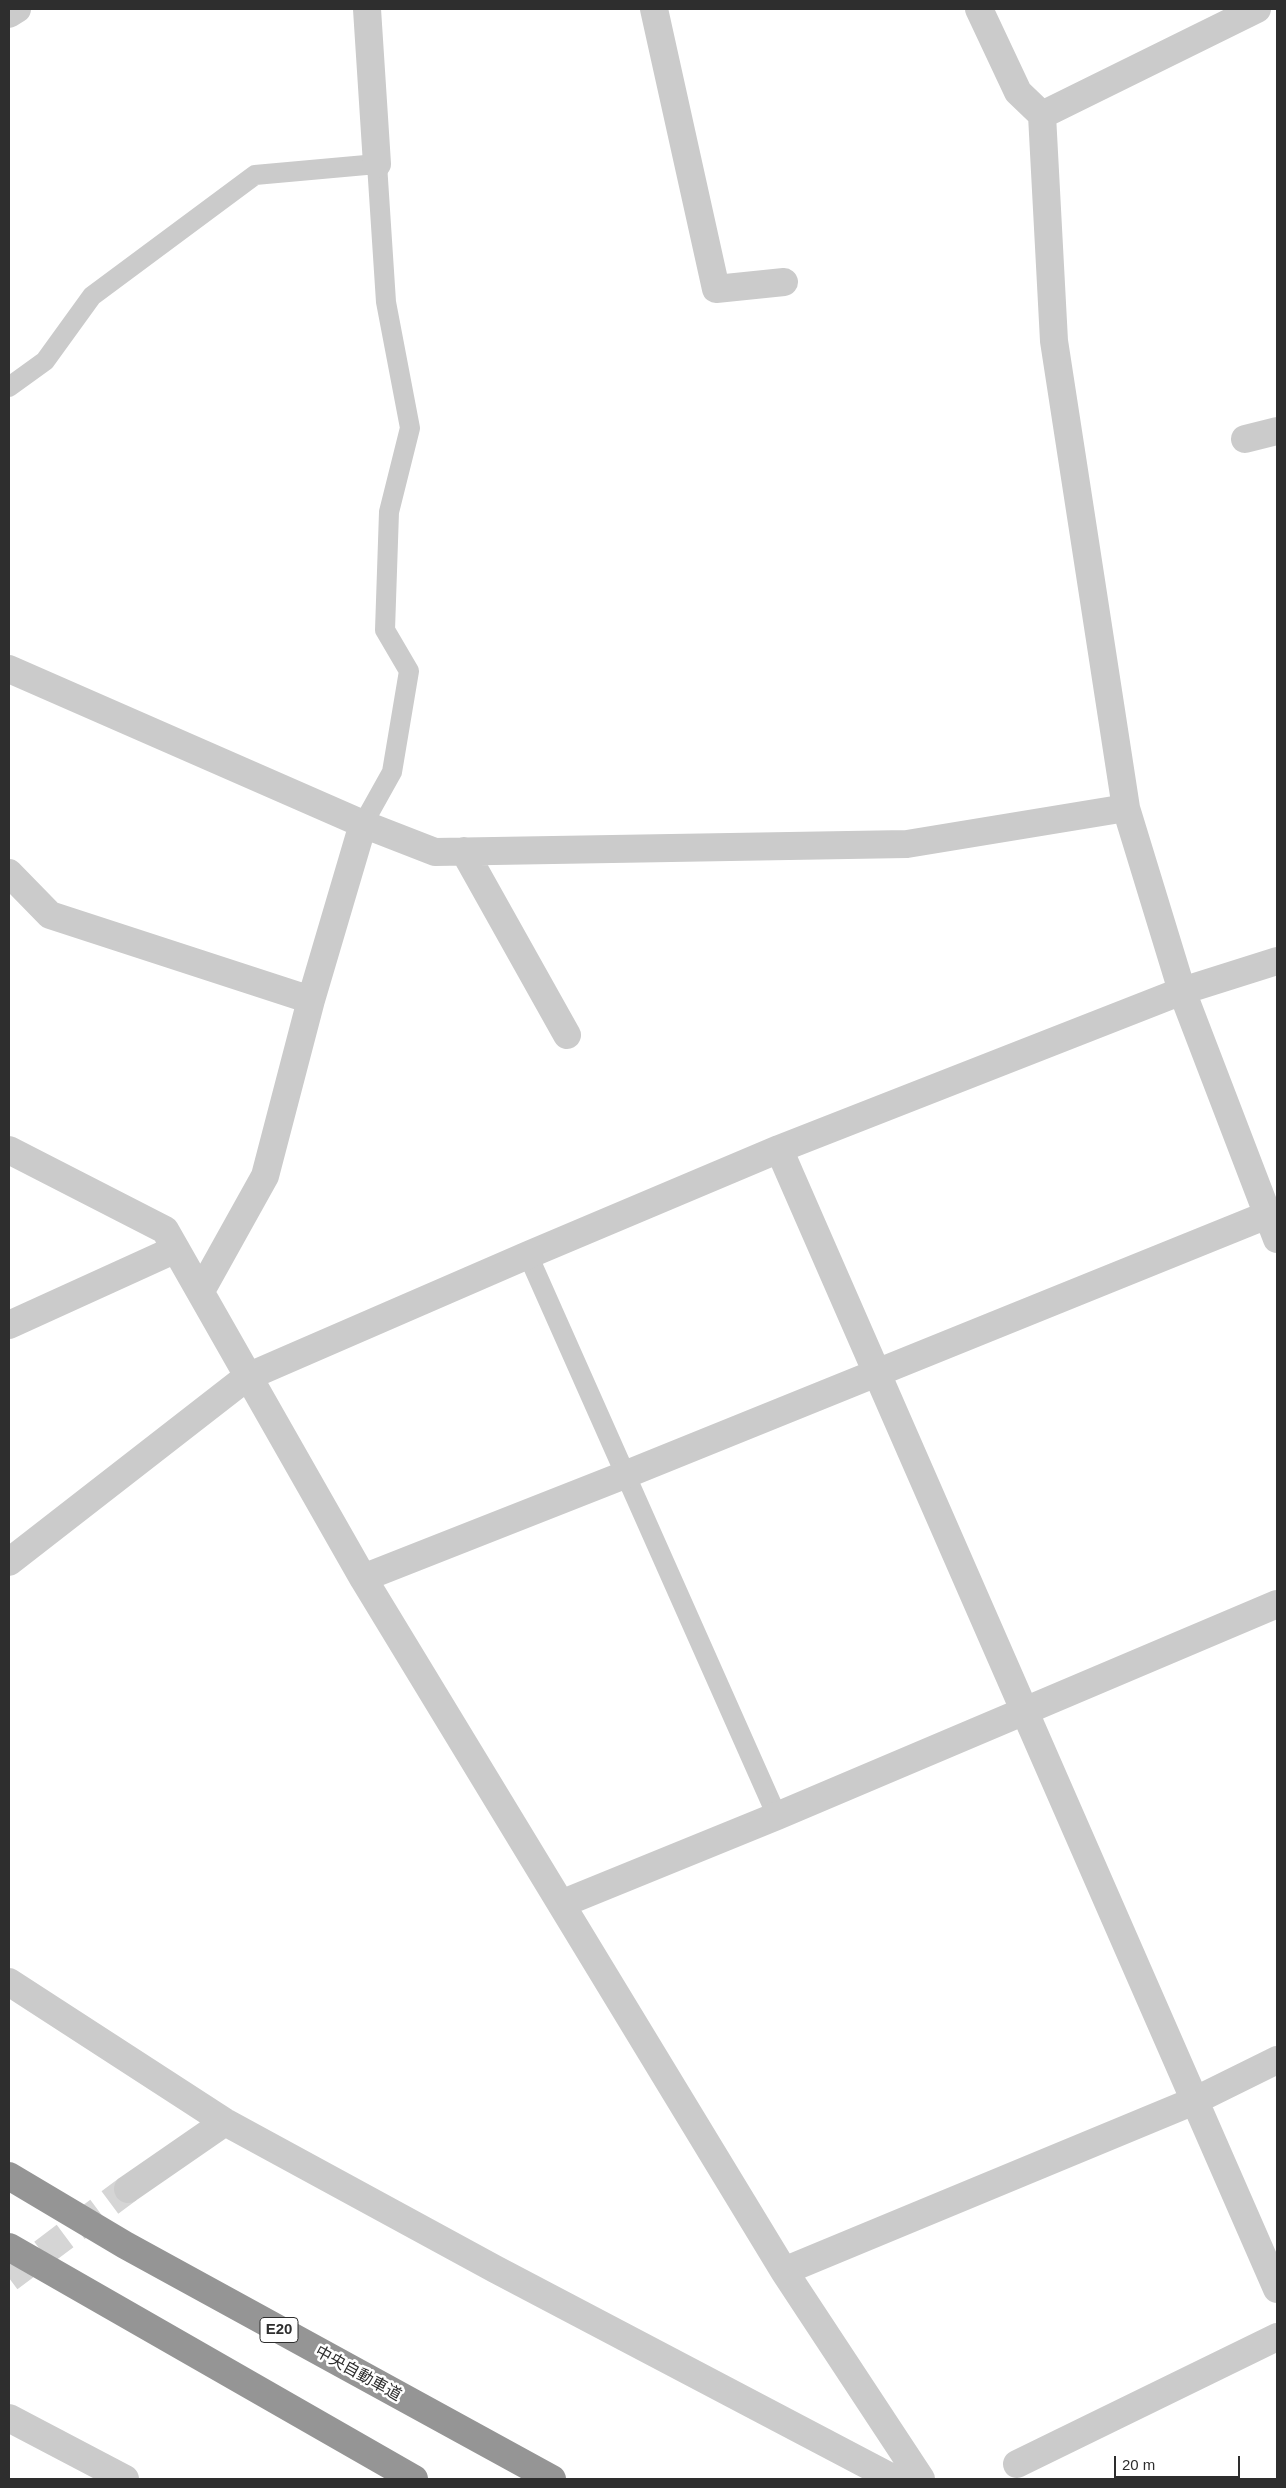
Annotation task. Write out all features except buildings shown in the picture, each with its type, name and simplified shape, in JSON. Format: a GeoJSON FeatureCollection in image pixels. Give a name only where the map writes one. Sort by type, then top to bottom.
{"type":"FeatureCollection","features":[{"type":"Feature","properties":{"kind":"highway","name":"中央自動車道"},"geometry":{"type":"LineString","coordinates":[[9,2176],[125,2245],[552,2479]]}},
{"type":"Feature","properties":{"kind":"highway"},"geometry":{"type":"LineString","coordinates":[[9,2247],[414,2479]]}},
{"type":"Feature","properties":{"kind":"street"},"geometry":{"type":"LineString","coordinates":[[9,14],[16,9]]}},
{"type":"Feature","properties":{"kind":"street"},"geometry":{"type":"LineString","coordinates":[[367,9],[377,164]]}},
{"type":"Feature","properties":{"kind":"street"},"geometry":{"type":"LineString","coordinates":[[654,9],[716,288],[784,282]]}},
{"type":"Feature","properties":{"kind":"street"},"geometry":{"type":"LineString","coordinates":[[363,1578],[627,1474],[877,1372],[1272,1227],[1182,991],[1126,808],[1054,341],[1042,115],[1018,92],[980,9]]}},
{"type":"Feature","properties":{"kind":"street"},"geometry":{"type":"LineString","coordinates":[[1042,115],[1257,9]]}},
{"type":"Feature","properties":{"kind":"street"},"geometry":{"type":"LineString","coordinates":[[1245,439],[1277,431]]}},
{"type":"Feature","properties":{"kind":"street"},"geometry":{"type":"LineString","coordinates":[[9,669],[363,824],[435,852],[907,844],[1126,808]]}},
{"type":"Feature","properties":{"kind":"street"},"geometry":{"type":"LineString","coordinates":[[201,1291],[265,1176],[310,1000],[363,824]]}},
{"type":"Feature","properties":{"kind":"street"},"geometry":{"type":"LineString","coordinates":[[464,851],[567,1035]]}},
{"type":"Feature","properties":{"kind":"street"},"geometry":{"type":"LineString","coordinates":[[9,873],[50,915],[310,1000]]}},
{"type":"Feature","properties":{"kind":"street"},"geometry":{"type":"LineString","coordinates":[[9,1562],[247,1377],[528,1254],[779,1150],[1182,991],[1277,961]]}},
{"type":"Feature","properties":{"kind":"street"},"geometry":{"type":"LineString","coordinates":[[9,1150],[164,1230],[201,1291],[247,1377],[363,1578],[784,2271],[921,2479]]}},
{"type":"Feature","properties":{"kind":"street"},"geometry":{"type":"LineString","coordinates":[[779,1150],[1277,2289]]}},
{"type":"Feature","properties":{"kind":"street"},"geometry":{"type":"LineString","coordinates":[[9,1325],[176,1249]]}},
{"type":"Feature","properties":{"kind":"street"},"geometry":{"type":"LineString","coordinates":[[561,1904],[777,1816],[1277,1604]]}},
{"type":"Feature","properties":{"kind":"street"},"geometry":{"type":"LineString","coordinates":[[9,1982],[225,2122],[512,2278],[894,2479]]}},
{"type":"Feature","properties":{"kind":"street"},"geometry":{"type":"LineString","coordinates":[[784,2271],[1194,2101],[1277,2060]]}},
{"type":"Feature","properties":{"kind":"street"},"geometry":{"type":"LineString","coordinates":[[128,2189],[225,2122]]}},
{"type":"Feature","properties":{"kind":"street"},"geometry":{"type":"LineString","coordinates":[[1018,2464],[1277,2337]]}},
{"type":"Feature","properties":{"kind":"street"},"geometry":{"type":"LineString","coordinates":[[9,2418],[125,2479]]}},
{"type":"Feature","properties":{"kind":"lane"},"geometry":{"type":"LineString","coordinates":[[9,387],[45,361],[92,296],[256,175],[377,164],[386,302],[410,428],[388,512],[385,630],[409,671],[392,772],[363,824]]}},
{"type":"Feature","properties":{"kind":"lane"},"geometry":{"type":"LineString","coordinates":[[528,1254],[777,1816]]}},
{"type":"Feature","properties":{"kind":"tunnel"},"geometry":{"type":"LineString","coordinates":[[9,2278],[128,2189]]}}]}
